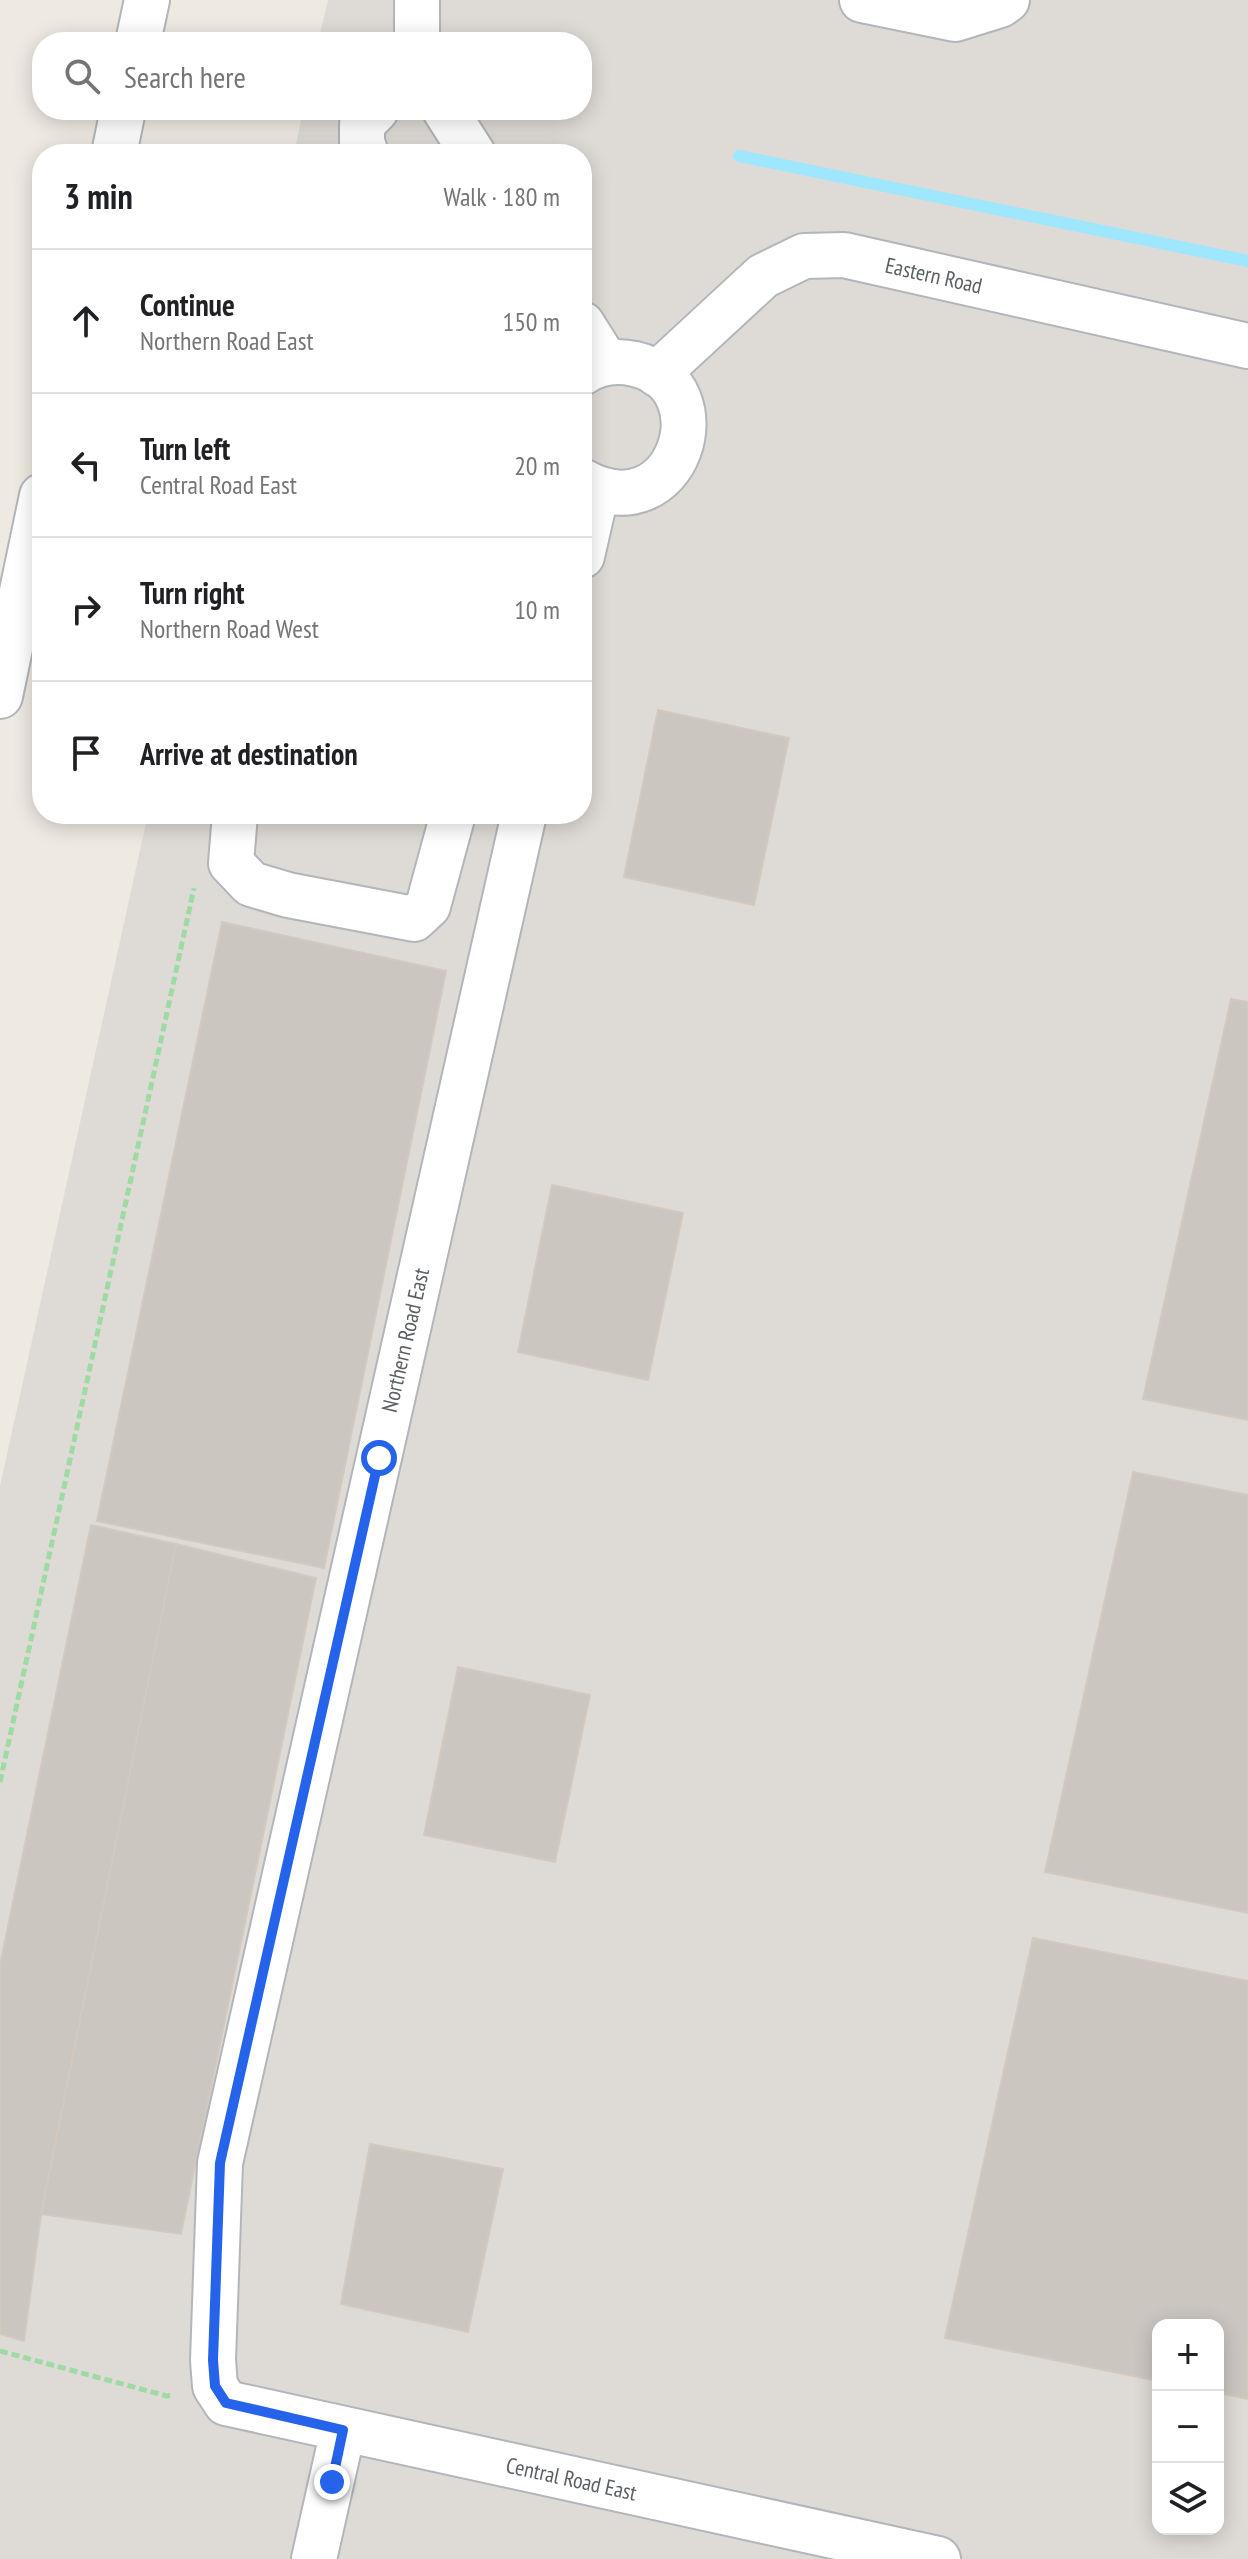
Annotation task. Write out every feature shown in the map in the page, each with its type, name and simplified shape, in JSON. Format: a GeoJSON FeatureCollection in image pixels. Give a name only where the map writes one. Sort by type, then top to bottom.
{"type":"FeatureCollection","features":[{"type":"Feature","properties":{"kind":"street"},"geometry":{"type":"LineString","coordinates":[[140,32],[147,0]]}},
{"type":"Feature","properties":{"kind":"street"},"geometry":{"type":"LineString","coordinates":[[417,0],[417,32]]}},
{"type":"Feature","properties":{"kind":"street"},"geometry":{"type":"LineString","coordinates":[[862,0],[955,19],[1007,0]]}},
{"type":"Feature","properties":{"kind":"street"},"geometry":{"type":"LineString","coordinates":[[116,144],[121,120]]}},
{"type":"Feature","properties":{"kind":"street"},"geometry":{"type":"LineString","coordinates":[[451,120],[467,144]]}},
{"type":"Feature","properties":{"kind":"street","name":"Eastern Road"},"geometry":{"type":"LineString","coordinates":[[657,374],[763,276],[804,256],[844,255],[1248,346]]}},
{"type":"Feature","properties":{"kind":"street"},"geometry":{"type":"LineString","coordinates":[[592,487],[618,494],[638,490],[657,481],[672,467],[681,448],[685,427],[682,407],[672,388],[657,374],[641,365],[624,361],[594,367]]}},
{"type":"Feature","properties":{"kind":"street"},"geometry":{"type":"LineString","coordinates":[[0,696],[32,544]]}},
{"type":"Feature","properties":{"kind":"street"},"geometry":{"type":"LineString","coordinates":[[234,824],[231,863],[251,884],[288,895],[414,919],[428,906],[450,824]]}},
{"type":"Feature","properties":{"kind":"street","name":"Northern Road East"},"geometry":{"type":"LineString","coordinates":[[215,2386],[213,2360],[220,2163],[522,824]]}},
{"type":"Feature","properties":{"kind":"street","name":"Central Road East"},"geometry":{"type":"LineString","coordinates":[[215,2386],[226,2403],[938,2559]]}},
{"type":"Feature","properties":{"kind":"street"},"geometry":{"type":"LineString","coordinates":[[314,2559],[343,2430]]}},
{"type":"Feature","properties":{"kind":"path"},"geometry":{"type":"LineString","coordinates":[[0,1782],[196,877],[231,863]]}},
{"type":"Feature","properties":{"kind":"path"},"geometry":{"type":"LineString","coordinates":[[0,2351],[167,2396],[215,2386]]}},
{"type":"Feature","properties":{"kind":"shaded area"},"geometry":{"type":"Polygon","coordinates":[[[328,0],[1248,0],[1248,2559],[0,2559],[0,1486],[146,824],[592,824],[592,144],[296,144],[301,120],[592,120],[592,32],[320,32],[328,0]]]}},
{"type":"Feature","properties":{"kind":"building"},"geometry":{"type":"Polygon","coordinates":[[[658,710],[789,738],[754,905],[624,877],[658,710]]]}},
{"type":"Feature","properties":{"kind":"building"},"geometry":{"type":"Polygon","coordinates":[[[222,922],[446,971],[324,1568],[97,1521],[222,922]]]}},
{"type":"Feature","properties":{"kind":"building"},"geometry":{"type":"Polygon","coordinates":[[[1231,999],[1248,1002],[1248,1420],[1143,1399],[1231,999]]]}},
{"type":"Feature","properties":{"kind":"building"},"geometry":{"type":"Polygon","coordinates":[[[552,1185],[683,1213],[648,1380],[518,1352],[552,1185]]]}},
{"type":"Feature","properties":{"kind":"building"},"geometry":{"type":"Polygon","coordinates":[[[1133,1472],[1248,1495],[1248,1913],[1045,1872],[1133,1472]]]}},
{"type":"Feature","properties":{"kind":"building"},"geometry":{"type":"Polygon","coordinates":[[[91,1525],[176,1544],[41,2214],[24,2341],[0,2334],[0,1965],[91,1525]]]}},
{"type":"Feature","properties":{"kind":"building"},"geometry":{"type":"Polygon","coordinates":[[[176,1544],[316,1578],[181,2234],[41,2214],[176,1544]]]}},
{"type":"Feature","properties":{"kind":"building"},"geometry":{"type":"Polygon","coordinates":[[[458,1667],[590,1695],[555,1862],[424,1835],[458,1667]]]}},
{"type":"Feature","properties":{"kind":"building"},"geometry":{"type":"Polygon","coordinates":[[[1033,1938],[1248,1981],[1248,2399],[1224,2394],[1224,2319],[1152,2319],[1152,2380],[945,2338],[1033,1938]]]}},
{"type":"Feature","properties":{"kind":"building"},"geometry":{"type":"Polygon","coordinates":[[[370,2144],[503,2169],[468,2332],[341,2304],[370,2144]]]}},
{"type":"Feature","properties":{"kind":"waterway"},"geometry":{"type":"LineString","coordinates":[[739,156],[1248,261]]}},
{"type":"Feature","properties":{"kind":"route"},"geometry":{"type":"LineString","coordinates":[[332,2482],[343,2430],[226,2403],[215,2386],[213,2360],[218,2192],[220,2163],[379,1458]]}}]}
